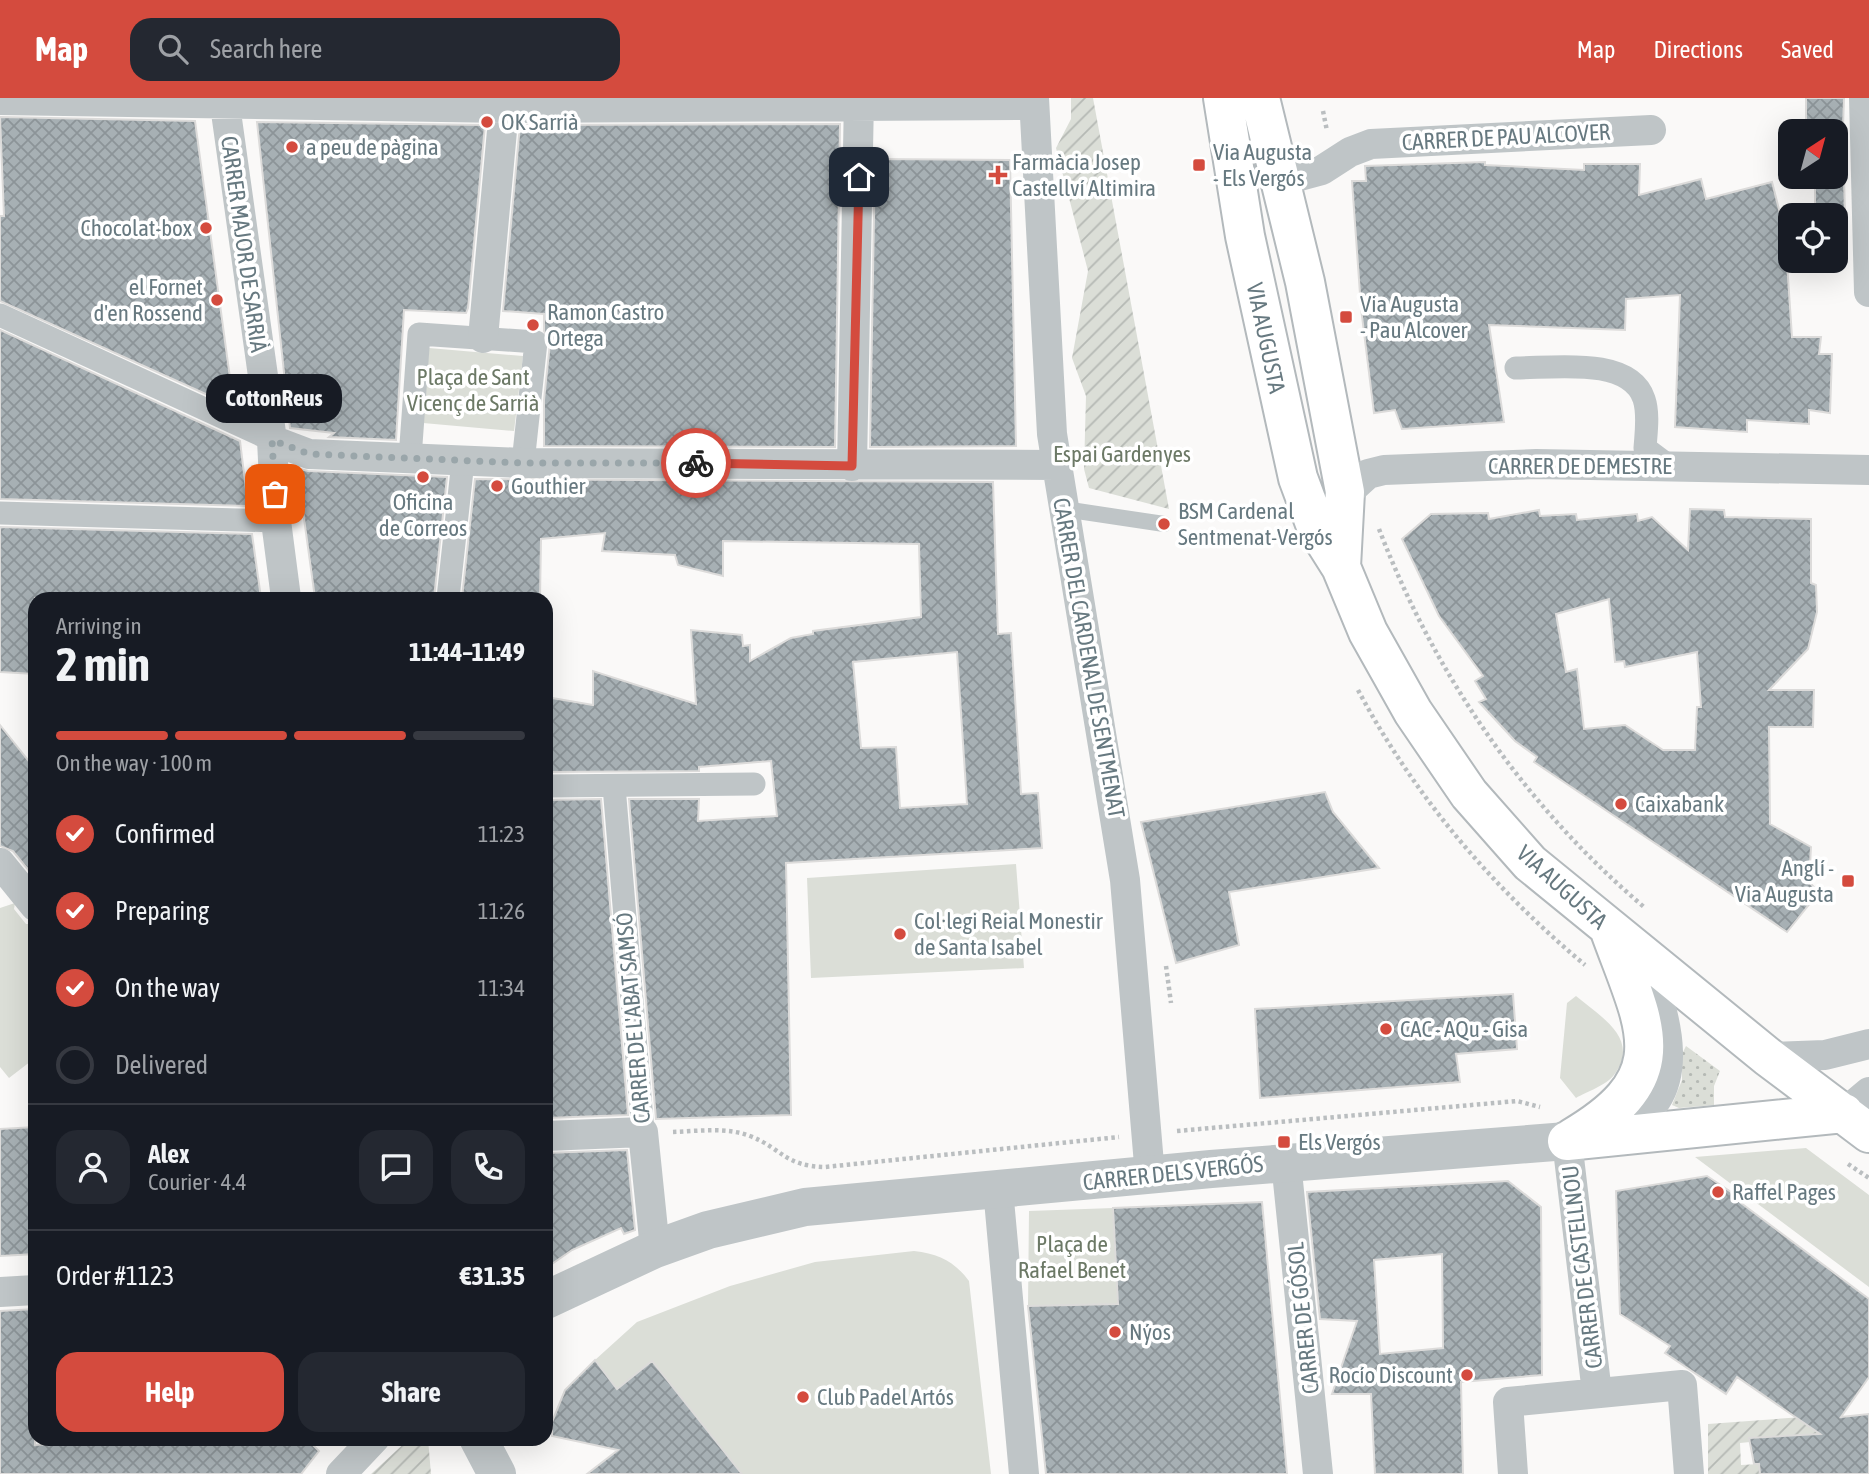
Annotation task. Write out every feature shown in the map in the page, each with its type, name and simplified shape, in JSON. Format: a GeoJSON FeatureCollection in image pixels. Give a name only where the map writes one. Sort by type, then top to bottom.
{"type":"FeatureCollection","features":[{"type":"Feature","properties":{"kind":"main road","name":"VIA AUGUSTA"},"geometry":{"type":"LineString","coordinates":[[1223,98],[1245,236],[1298,478],[1317,529],[1341,567],[1368,632],[1413,712],[1469,794],[1530,863],[1610,931],[1768,1057],[1863,1112]]}},
{"type":"Feature","properties":{"kind":"main road","name":"VIA AUGUSTA"},"geometry":{"type":"LineString","coordinates":[[1260,98],[1314,324],[1345,492],[1341,567]]}},
{"type":"Feature","properties":{"kind":"main road"},"geometry":{"type":"LineString","coordinates":[[1556,1126],[1618,1106],[1640,1077],[1645,1059],[1641,1015],[1610,931]]}},
{"type":"Feature","properties":{"kind":"main road"},"geometry":{"type":"LineString","coordinates":[[1556,1126],[1863,1112]]}},
{"type":"Feature","properties":{"kind":"street"},"geometry":{"type":"LineString","coordinates":[[0,100],[1034,102]]}},
{"type":"Feature","properties":{"kind":"street","name":"CARRER MAJOR DE SARRIÀ"},"geometry":{"type":"LineString","coordinates":[[225,101],[272,440],[276,521],[285,592]]}},
{"type":"Feature","properties":{"kind":"street"},"geometry":{"type":"LineString","coordinates":[[852,466],[859,101]]}},
{"type":"Feature","properties":{"kind":"street","name":"CARRER DEL CARDENAL DE SENTMENAT"},"geometry":{"type":"LineString","coordinates":[[1034,102],[1045,343],[1057,465],[1125,880],[1150,1176]]}},
{"type":"Feature","properties":{"kind":"street"},"geometry":{"type":"LineString","coordinates":[[483,338],[504,103]]}},
{"type":"Feature","properties":{"kind":"street"},"geometry":{"type":"LineString","coordinates":[[1866,111],[1869,292]]}},
{"type":"Feature","properties":{"kind":"street","name":"CARRER DE PAU ALCOVER"},"geometry":{"type":"LineString","coordinates":[[1281,181],[1322,170],[1361,146],[1651,130]]}},
{"type":"Feature","properties":{"kind":"street"},"geometry":{"type":"LineString","coordinates":[[0,315],[272,440],[309,454],[523,463],[1057,465]]}},
{"type":"Feature","properties":{"kind":"street"},"geometry":{"type":"LineString","coordinates":[[410,458],[419,334],[536,342],[523,463]]}},
{"type":"Feature","properties":{"kind":"street"},"geometry":{"type":"LineString","coordinates":[[1516,368],[1606,369],[1628,376],[1644,399],[1645,448],[1669,466]]}},
{"type":"Feature","properties":{"kind":"street"},"geometry":{"type":"LineString","coordinates":[[449,592],[463,461]]}},
{"type":"Feature","properties":{"kind":"street","name":"CARRER DE DEMESTRE"},"geometry":{"type":"LineString","coordinates":[[1317,529],[1345,492],[1368,474],[1384,470],[1536,464],[1869,470]]}},
{"type":"Feature","properties":{"kind":"street"},"geometry":{"type":"LineString","coordinates":[[0,513],[276,521]]}},
{"type":"Feature","properties":{"kind":"street"},"geometry":{"type":"LineString","coordinates":[[553,786],[754,784]]}},
{"type":"Feature","properties":{"kind":"street","name":"CARRER DE L'ABAT SAMSÓ"},"geometry":{"type":"LineString","coordinates":[[614,786],[655,1249]]}},
{"type":"Feature","properties":{"kind":"street"},"geometry":{"type":"LineString","coordinates":[[0,863],[28,897]]}},
{"type":"Feature","properties":{"kind":"street","name":"CARRER DELS VERGÓS"},"geometry":{"type":"LineString","coordinates":[[553,1297],[655,1249],[708,1230],[805,1207],[1286,1162],[1556,1126],[1605,1134],[1629,1124],[1653,1104],[1662,1088],[1668,1067],[1665,1022],[1644,957]]}},
{"type":"Feature","properties":{"kind":"street"},"geometry":{"type":"LineString","coordinates":[[1768,1057],[1825,1055],[1869,1044]]}},
{"type":"Feature","properties":{"kind":"street","name":"CARRER DE CASTELLNOU"},"geometry":{"type":"LineString","coordinates":[[1556,1126],[1597,1393]]}},
{"type":"Feature","properties":{"kind":"street"},"geometry":{"type":"LineString","coordinates":[[553,1136],[643,1132]]}},
{"type":"Feature","properties":{"kind":"street","name":"CARRER DE GÓSOL"},"geometry":{"type":"LineString","coordinates":[[1286,1162],[1318,1474]]}},
{"type":"Feature","properties":{"kind":"street"},"geometry":{"type":"LineString","coordinates":[[998,1189],[1024,1474]]}},
{"type":"Feature","properties":{"kind":"street"},"geometry":{"type":"LineString","coordinates":[[0,1292],[28,1290]]}},
{"type":"Feature","properties":{"kind":"street"},"geometry":{"type":"LineString","coordinates":[[1513,1474],[1508,1402],[1682,1385],[1689,1474]]}},
{"type":"Feature","properties":{"kind":"street"},"geometry":{"type":"LineString","coordinates":[[341,1474],[367,1446]]}},
{"type":"Feature","properties":{"kind":"street"},"geometry":{"type":"LineString","coordinates":[[482,1446],[497,1474]]}},
{"type":"Feature","properties":{"kind":"lane"},"geometry":{"type":"LineString","coordinates":[[1064,509],[1164,524]]}},
{"type":"Feature","properties":{"kind":"path"},"geometry":{"type":"LineString","coordinates":[[1323,111],[1329,138]]}},
{"type":"Feature","properties":{"kind":"path","name":"VIA AUGUSTA"},"geometry":{"type":"LineString","coordinates":[[1377,519],[1404,594],[1454,685],[1486,735],[1554,819],[1622,889],[1653,915]]}},
{"type":"Feature","properties":{"kind":"path","name":"CARRER DELS VERGÓS"},"geometry":{"type":"LineString","coordinates":[[1171,1132],[1517,1101],[1533,1103],[1556,1126]]}},
{"type":"Feature","properties":{"kind":"path","name":"CARRER DELS VERGÓS"},"geometry":{"type":"LineString","coordinates":[[643,1132],[735,1132],[761,1142],[802,1166],[825,1167],[1124,1136]]}},
{"type":"Feature","properties":{"kind":"green space","name":"Espai Gardenyes"},"geometry":{"type":"Polygon","coordinates":[[[1071,98],[1093,98],[1169,509],[1089,488],[1084,469],[1086,396],[1072,358],[1088,271],[1056,148],[1071,119],[1071,98]]]}},
{"type":"Feature","properties":{"kind":"green space","name":"Plaça de Sant Vicenç de Sarrià"},"geometry":{"type":"Polygon","coordinates":[[[429,348],[523,356],[514,431],[423,423],[429,348]]]}},
{"type":"Feature","properties":{"kind":"green space"},"geometry":{"type":"Polygon","coordinates":[[[1016,864],[1024,968],[811,978],[807,878],[1016,864]]]}},
{"type":"Feature","properties":{"kind":"green space"},"geometry":{"type":"Polygon","coordinates":[[[15,903],[14,909],[28,924],[28,1063],[9,1078],[0,1067],[0,908],[15,903]]]}},
{"type":"Feature","properties":{"kind":"green space"},"geometry":{"type":"Polygon","coordinates":[[[1576,996],[1614,1030],[1623,1050],[1621,1062],[1611,1079],[1576,1098],[1560,1078],[1567,1003],[1576,996]]]}},
{"type":"Feature","properties":{"kind":"green space"},"geometry":{"type":"Polygon","coordinates":[[[1686,1046],[1720,1071],[1714,1086],[1714,1105],[1679,1108],[1672,1105],[1682,1080],[1682,1054],[1686,1046]]]}},
{"type":"Feature","properties":{"kind":"green space"},"geometry":{"type":"Polygon","coordinates":[[[1806,1148],[1869,1195],[1869,1287],[1695,1157],[1806,1148]]]}},
{"type":"Feature","properties":{"kind":"green space","name":"Plaça de Rafael Benet"},"geometry":{"type":"Polygon","coordinates":[[[1113,1208],[1118,1304],[1028,1306],[1029,1211],[1113,1208]]]}},
{"type":"Feature","properties":{"kind":"green space","name":"Club Padel Artós"},"geometry":{"type":"Polygon","coordinates":[[[914,1251],[945,1260],[958,1268],[969,1281],[991,1474],[682,1474],[595,1360],[637,1322],[730,1286],[815,1262],[914,1251]]]}},
{"type":"Feature","properties":{"kind":"green space"},"geometry":{"type":"Polygon","coordinates":[[[1816,1416],[1819,1474],[1749,1438],[1750,1442],[1740,1443],[1741,1465],[1759,1464],[1760,1474],[1708,1474],[1708,1424],[1816,1416]]]}},
{"type":"Feature","properties":{"kind":"green space"},"geometry":{"type":"Polygon","coordinates":[[[401,1446],[429,1446],[431,1474],[371,1474],[401,1446]]]}},
{"type":"Feature","properties":{"kind":"building"},"geometry":{"type":"Polygon","coordinates":[[[1806,98],[1844,98],[1843,119],[1806,119],[1806,98]]]}},
{"type":"Feature","properties":{"kind":"building"},"geometry":{"type":"Polygon","coordinates":[[[0,117],[195,121],[233,400],[230,405],[0,301],[0,216],[4,216],[0,117]]]}},
{"type":"Feature","properties":{"kind":"building"},"geometry":{"type":"Polygon","coordinates":[[[257,122],[485,125],[468,308],[466,313],[404,310],[396,440],[329,437],[334,433],[290,428],[257,122]]]}},
{"type":"Feature","properties":{"kind":"building"},"geometry":{"type":"Polygon","coordinates":[[[840,124],[835,447],[544,446],[544,400],[550,343],[544,331],[544,314],[503,311],[520,125],[840,124]]]}},
{"type":"Feature","properties":{"kind":"building"},"geometry":{"type":"Polygon","coordinates":[[[875,159],[1010,160],[1016,446],[870,447],[875,159]]]}},
{"type":"Feature","properties":{"kind":"building"},"geometry":{"type":"Polygon","coordinates":[[[1485,162],[1485,165],[1584,170],[1584,164],[1640,164],[1639,195],[1701,179],[1706,199],[1772,182],[1778,206],[1778,273],[1788,273],[1792,337],[1821,337],[1819,354],[1832,354],[1830,413],[1809,410],[1809,424],[1747,420],[1747,432],[1675,427],[1680,295],[1626,299],[1625,330],[1489,325],[1504,422],[1402,429],[1395,410],[1374,413],[1361,308],[1352,181],[1366,181],[1365,166],[1485,162]]]}},
{"type":"Feature","properties":{"kind":"building"},"geometry":{"type":"Polygon","coordinates":[[[1815,189],[1844,189],[1845,203],[1815,203],[1815,189]]]}},
{"type":"Feature","properties":{"kind":"building"},"geometry":{"type":"Polygon","coordinates":[[[0,330],[240,441],[248,506],[0,499],[0,330]]]}},
{"type":"Feature","properties":{"kind":"building"},"geometry":{"type":"Polygon","coordinates":[[[297,468],[308,471],[447,477],[435,592],[314,592],[297,468]]]}},
{"type":"Feature","properties":{"kind":"building"},"geometry":{"type":"Polygon","coordinates":[[[475,479],[993,482],[998,634],[1011,633],[1021,794],[1038,793],[1042,848],[786,863],[791,1115],[656,1119],[629,799],[699,799],[698,821],[777,816],[771,761],[699,767],[699,771],[553,772],[553,698],[593,705],[593,671],[696,704],[691,630],[742,635],[743,646],[750,645],[750,661],[791,638],[813,634],[813,631],[921,617],[919,544],[723,541],[723,576],[678,565],[675,555],[602,551],[605,533],[541,539],[540,592],[463,592],[475,479]],[[957,652],[853,662],[861,748],[896,747],[900,808],[967,804],[957,652]]]}},
{"type":"Feature","properties":{"kind":"building"},"geometry":{"type":"Polygon","coordinates":[[[1690,509],[1724,510],[1725,517],[1811,519],[1811,583],[1816,585],[1817,612],[1808,649],[1769,690],[1814,690],[1813,727],[1769,727],[1770,824],[1811,847],[1809,882],[1819,892],[1787,932],[1534,762],[1537,757],[1515,741],[1479,702],[1486,699],[1475,681],[1483,676],[1439,616],[1402,539],[1431,514],[1488,513],[1489,519],[1539,510],[1540,516],[1576,514],[1577,520],[1637,514],[1638,521],[1652,517],[1688,550],[1690,509]],[[1609,599],[1556,614],[1566,672],[1577,669],[1584,729],[1625,725],[1663,750],[1695,750],[1697,707],[1701,707],[1697,652],[1625,667],[1624,661],[1615,662],[1609,599]]]}},
{"type":"Feature","properties":{"kind":"building"},"geometry":{"type":"Polygon","coordinates":[[[0,527],[252,534],[260,592],[28,592],[28,674],[0,672],[0,527]]]}},
{"type":"Feature","properties":{"kind":"building"},"geometry":{"type":"Polygon","coordinates":[[[0,725],[28,760],[28,869],[13,851],[0,846],[0,725]]]}},
{"type":"Feature","properties":{"kind":"building"},"geometry":{"type":"Polygon","coordinates":[[[1325,792],[1333,812],[1379,868],[1229,892],[1239,945],[1176,963],[1141,822],[1325,792]]]}},
{"type":"Feature","properties":{"kind":"building"},"geometry":{"type":"Polygon","coordinates":[[[601,799],[628,1115],[553,1118],[553,800],[601,799]]]}},
{"type":"Feature","properties":{"kind":"building","name":"CAC - AQu - Gisa"},"geometry":{"type":"Polygon","coordinates":[[[1513,994],[1517,1049],[1456,1054],[1460,1082],[1260,1098],[1255,1009],[1513,994]]]}},
{"type":"Feature","properties":{"kind":"building"},"geometry":{"type":"Polygon","coordinates":[[[28,1127],[28,1254],[0,1256],[0,1129],[28,1127]]]}},
{"type":"Feature","properties":{"kind":"building"},"geometry":{"type":"Polygon","coordinates":[[[627,1150],[635,1230],[624,1234],[621,1228],[572,1250],[553,1263],[553,1153],[627,1150]]]}},
{"type":"Feature","properties":{"kind":"building"},"geometry":{"type":"Polygon","coordinates":[[[1707,1176],[1743,1200],[1741,1203],[1869,1299],[1869,1377],[1841,1417],[1869,1414],[1869,1474],[1760,1474],[1759,1464],[1754,1464],[1749,1438],[1820,1434],[1737,1377],[1726,1394],[1665,1353],[1670,1346],[1620,1314],[1616,1191],[1707,1176]]]}},
{"type":"Feature","properties":{"kind":"building"},"geometry":{"type":"Polygon","coordinates":[[[1508,1181],[1541,1207],[1542,1375],[1461,1382],[1463,1474],[1375,1474],[1371,1394],[1332,1394],[1357,1321],[1320,1319],[1307,1192],[1508,1181]],[[1442,1254],[1374,1260],[1380,1354],[1443,1348],[1442,1254]]]}},
{"type":"Feature","properties":{"kind":"building"},"geometry":{"type":"Polygon","coordinates":[[[1262,1202],[1287,1474],[1046,1474],[1028,1306],[1118,1304],[1113,1208],[1262,1202]]]}},
{"type":"Feature","properties":{"kind":"building"},"geometry":{"type":"Polygon","coordinates":[[[28,1309],[28,1446],[314,1446],[319,1451],[301,1474],[0,1474],[0,1311],[28,1309]]]}},
{"type":"Feature","properties":{"kind":"building"},"geometry":{"type":"Polygon","coordinates":[[[595,1360],[617,1389],[652,1361],[742,1474],[587,1474],[618,1450],[553,1436],[553,1420],[565,1390],[595,1360]]]}},
{"type":"Feature","properties":{"kind":"way so far"},"geometry":{"type":"LineString","coordinates":[[275,494],[272,440],[309,454],[523,463],[696,463]]}},
{"type":"Feature","properties":{"kind":"place","name":"OK Sarrià"},"geometry":{"type":"Point","coordinates":[487,122]}},
{"type":"Feature","properties":{"kind":"place","name":"a peu de pàgina"},"geometry":{"type":"Point","coordinates":[292,147]}},
{"type":"Feature","properties":{"kind":"place","name":"Via Augusta - Els Vergós"},"geometry":{"type":"Point","coordinates":[1199,165]}},
{"type":"Feature","properties":{"kind":"place","name":"Farmàcia Josep Castellví Altimira"},"geometry":{"type":"Point","coordinates":[998,175]}},
{"type":"Feature","properties":{"kind":"place","name":"Chocolat-box"},"geometry":{"type":"Point","coordinates":[206,228]}},
{"type":"Feature","properties":{"kind":"place","name":"el Fornet d'en Rossend"},"geometry":{"type":"Point","coordinates":[217,300]}},
{"type":"Feature","properties":{"kind":"place","name":"Via Augusta - Pau Alcover"},"geometry":{"type":"Point","coordinates":[1346,317]}},
{"type":"Feature","properties":{"kind":"place","name":"Ramon Castro Ortega"},"geometry":{"type":"Point","coordinates":[533,325]}},
{"type":"Feature","properties":{"kind":"place","name":"Oficina de Correos"},"geometry":{"type":"Point","coordinates":[423,477]}},
{"type":"Feature","properties":{"kind":"place","name":"Gouthier"},"geometry":{"type":"Point","coordinates":[497,486]}},
{"type":"Feature","properties":{"kind":"place","name":"CottonReus"},"geometry":{"type":"Point","coordinates":[275,494]}},
{"type":"Feature","properties":{"kind":"place","name":"BSM Cardenal Sentmenat-Vergós"},"geometry":{"type":"Point","coordinates":[1164,524]}},
{"type":"Feature","properties":{"kind":"place","name":"Caixabank"},"geometry":{"type":"Point","coordinates":[1621,804]}},
{"type":"Feature","properties":{"kind":"place","name":"Anglí - Via Augusta"},"geometry":{"type":"Point","coordinates":[1848,881]}},
{"type":"Feature","properties":{"kind":"place","name":"Col·legi Reial Monestir de Santa Isabel"},"geometry":{"type":"Point","coordinates":[900,934]}},
{"type":"Feature","properties":{"kind":"place","name":"CAC - AQu - Gisa"},"geometry":{"type":"Point","coordinates":[1386,1029]}},
{"type":"Feature","properties":{"kind":"place","name":"Els Vergós"},"geometry":{"type":"Point","coordinates":[1284,1142]}},
{"type":"Feature","properties":{"kind":"place","name":"Raffel Pages"},"geometry":{"type":"Point","coordinates":[1718,1192]}},
{"type":"Feature","properties":{"kind":"place","name":"Nýos"},"geometry":{"type":"Point","coordinates":[1115,1332]}},
{"type":"Feature","properties":{"kind":"place","name":"Rocío Discount"},"geometry":{"type":"Point","coordinates":[1467,1375]}},
{"type":"Feature","properties":{"kind":"place","name":"Club Padel Artós"},"geometry":{"type":"Point","coordinates":[803,1397]}},
{"type":"Feature","properties":{"kind":"route"},"geometry":{"type":"LineString","coordinates":[[696,463],[852,466],[859,177]]}}]}
